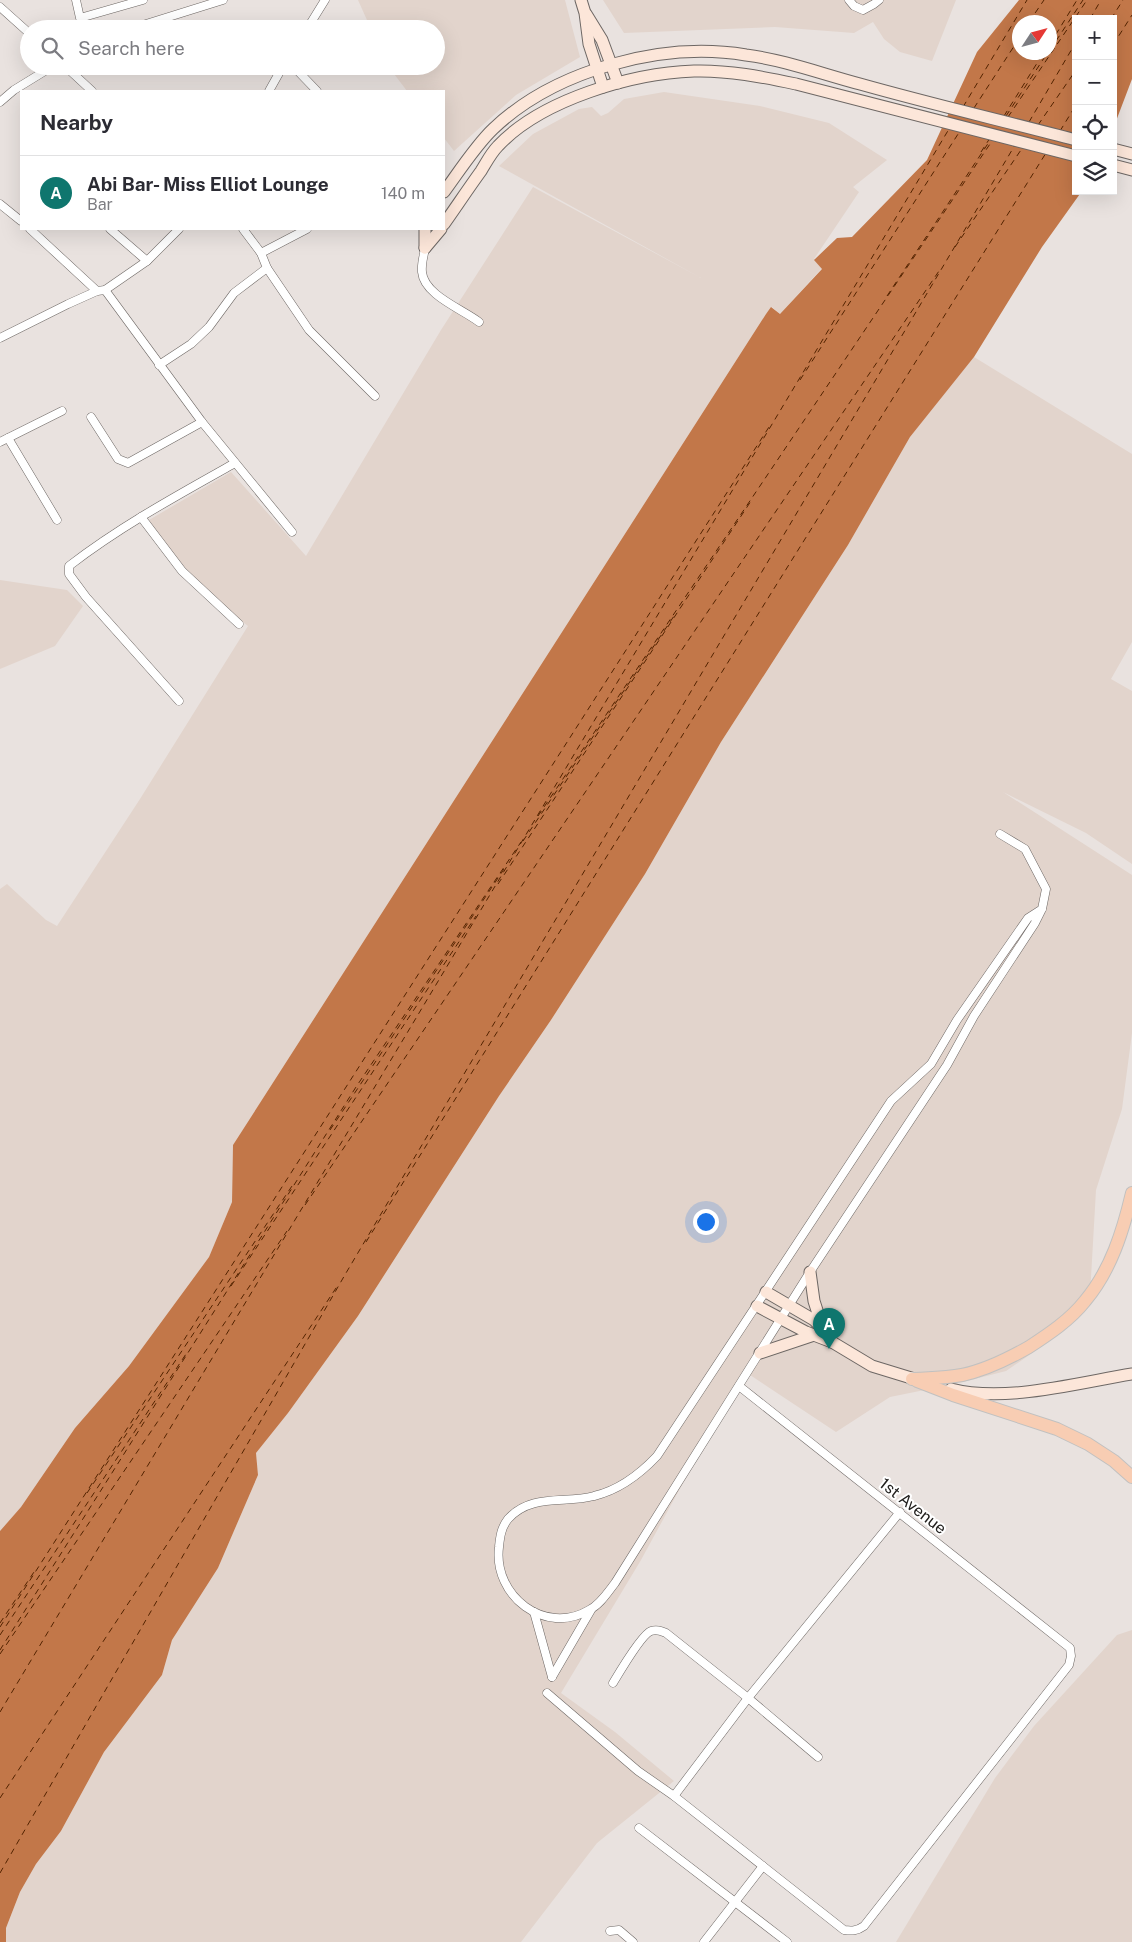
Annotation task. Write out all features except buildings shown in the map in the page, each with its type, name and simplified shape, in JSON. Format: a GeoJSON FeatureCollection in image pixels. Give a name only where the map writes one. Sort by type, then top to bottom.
{"type":"FeatureCollection","features":[{"type":"Feature","properties":{"kind":"main road"},"geometry":{"type":"LineString","coordinates":[[581,0],[585,13],[589,44],[603,87]]}},
{"type":"Feature","properties":{"kind":"main road"},"geometry":{"type":"LineString","coordinates":[[585,13],[599,35],[618,83]]}},
{"type":"Feature","properties":{"kind":"main road"},"geometry":{"type":"LineString","coordinates":[[445,191],[492,130],[518,110],[557,86],[597,70],[668,53],[708,51],[746,54],[1072,139]]}},
{"type":"Feature","properties":{"kind":"main road"},"geometry":{"type":"LineString","coordinates":[[445,223],[498,146],[522,126],[574,98],[603,87],[664,74],[694,71],[758,76],[796,84],[1072,155]]}},
{"type":"Feature","properties":{"kind":"main road"},"geometry":{"type":"LineString","coordinates":[[1117,150],[1132,154]]}},
{"type":"Feature","properties":{"kind":"main road"},"geometry":{"type":"LineString","coordinates":[[1117,166],[1132,170]]}},
{"type":"Feature","properties":{"kind":"main road"},"geometry":{"type":"LineString","coordinates":[[425,248],[426,230]]}},
{"type":"Feature","properties":{"kind":"main road"},"geometry":{"type":"LineString","coordinates":[[425,248],[440,230]]}},
{"type":"Feature","properties":{"kind":"main road"},"geometry":{"type":"LineString","coordinates":[[912,1379],[962,1375],[989,1368],[1019,1353],[1046,1336],[1069,1318],[1085,1301],[1108,1264],[1123,1231],[1132,1193]]}},
{"type":"Feature","properties":{"kind":"main road"},"geometry":{"type":"LineString","coordinates":[[810,1272],[818,1332]]}},
{"type":"Feature","properties":{"kind":"main road"},"geometry":{"type":"LineString","coordinates":[[766,1292],[814,1320],[818,1332]]}},
{"type":"Feature","properties":{"kind":"main road"},"geometry":{"type":"LineString","coordinates":[[757,1306],[782,1319],[818,1332],[872,1366],[1057,1429],[1088,1444],[1114,1461],[1132,1477]]}},
{"type":"Feature","properties":{"kind":"main road"},"geometry":{"type":"LineString","coordinates":[[760,1353],[818,1332]]}},
{"type":"Feature","properties":{"kind":"main road"},"geometry":{"type":"LineString","coordinates":[[912,1379],[967,1393],[1009,1394],[1132,1374]]}},
{"type":"Feature","properties":{"kind":"street"},"geometry":{"type":"LineString","coordinates":[[76,0],[80,18],[143,0]]}},
{"type":"Feature","properties":{"kind":"street"},"geometry":{"type":"LineString","coordinates":[[159,20],[223,0]]}},
{"type":"Feature","properties":{"kind":"street"},"geometry":{"type":"LineString","coordinates":[[313,20],[325,0]]}},
{"type":"Feature","properties":{"kind":"street"},"geometry":{"type":"LineString","coordinates":[[849,0],[854,6],[863,10],[879,0]]}},
{"type":"Feature","properties":{"kind":"street"},"geometry":{"type":"LineString","coordinates":[[0,7],[20,25]]}},
{"type":"Feature","properties":{"kind":"street"},"geometry":{"type":"LineString","coordinates":[[0,102],[14,90],[38,75]]}},
{"type":"Feature","properties":{"kind":"street"},"geometry":{"type":"LineString","coordinates":[[75,75],[91,90]]}},
{"type":"Feature","properties":{"kind":"street"},"geometry":{"type":"LineString","coordinates":[[270,90],[278,75]]}},
{"type":"Feature","properties":{"kind":"street"},"geometry":{"type":"LineString","coordinates":[[301,75],[315,90]]}},
{"type":"Feature","properties":{"kind":"street"},"geometry":{"type":"LineString","coordinates":[[0,204],[20,220]]}},
{"type":"Feature","properties":{"kind":"street"},"geometry":{"type":"LineString","coordinates":[[31,230],[101,290],[202,422],[292,532]]}},
{"type":"Feature","properties":{"kind":"street"},"geometry":{"type":"LineString","coordinates":[[111,230],[147,261]]}},
{"type":"Feature","properties":{"kind":"street"},"geometry":{"type":"LineString","coordinates":[[0,338],[101,290],[147,261],[178,230]]}},
{"type":"Feature","properties":{"kind":"street"},"geometry":{"type":"LineString","coordinates":[[244,230],[261,253],[267,268],[309,330],[375,396]]}},
{"type":"Feature","properties":{"kind":"street"},"geometry":{"type":"LineString","coordinates":[[261,253],[305,230]]}},
{"type":"Feature","properties":{"kind":"street"},"geometry":{"type":"LineString","coordinates":[[425,248],[422,271],[429,288],[479,322]]}},
{"type":"Feature","properties":{"kind":"street"},"geometry":{"type":"LineString","coordinates":[[159,365],[191,344],[209,327],[234,293],[267,268]]}},
{"type":"Feature","properties":{"kind":"street"},"geometry":{"type":"LineString","coordinates":[[0,442],[62,410]]}},
{"type":"Feature","properties":{"kind":"street"},"geometry":{"type":"LineString","coordinates":[[91,417],[118,459],[128,463],[202,422]]}},
{"type":"Feature","properties":{"kind":"street"},"geometry":{"type":"LineString","coordinates":[[8,438],[57,520]]}},
{"type":"Feature","properties":{"kind":"street"},"geometry":{"type":"LineString","coordinates":[[179,701],[86,597],[69,574],[69,566],[90,549],[140,516],[235,463]]}},
{"type":"Feature","properties":{"kind":"street"},"geometry":{"type":"LineString","coordinates":[[140,516],[182,571],[239,624]]}},
{"type":"Feature","properties":{"kind":"street"},"geometry":{"type":"LineString","coordinates":[[534,1612],[552,1677],[592,1610],[615,1583],[810,1272],[947,1065],[974,1016],[1035,923],[1042,909],[1046,889],[1025,849],[1000,834]]}},
{"type":"Feature","properties":{"kind":"street"},"geometry":{"type":"LineString","coordinates":[[592,1610],[566,1619],[545,1616],[522,1606],[507,1588],[498,1568],[501,1532],[509,1519],[523,1508],[537,1502],[593,1497],[616,1489],[644,1470],[658,1456],[891,1101],[930,1064],[956,1020],[1028,918],[1042,909]]}},
{"type":"Feature","properties":{"kind":"street","name":"1st Avenue"},"geometry":{"type":"LineString","coordinates":[[739,1386],[1070,1648],[1071,1656],[1070,1665],[864,1926],[858,1930],[844,1930],[763,1866]]}},
{"type":"Feature","properties":{"kind":"street"},"geometry":{"type":"LineString","coordinates":[[674,1796],[748,1698],[900,1512]]}},
{"type":"Feature","properties":{"kind":"street"},"geometry":{"type":"LineString","coordinates":[[612,1682],[643,1638],[650,1631],[659,1630],[666,1633],[818,1756]]}},
{"type":"Feature","properties":{"kind":"street"},"geometry":{"type":"LineString","coordinates":[[547,1693],[631,1764],[763,1866],[704,1942]]}},
{"type":"Feature","properties":{"kind":"street"},"geometry":{"type":"LineString","coordinates":[[639,1828],[787,1942]]}},
{"type":"Feature","properties":{"kind":"street"},"geometry":{"type":"LineString","coordinates":[[610,1931],[619,1930],[633,1942]]}},
{"type":"Feature","properties":{"kind":"shaded area"},"geometry":{"type":"Polygon","coordinates":[[[358,0],[565,0],[580,57],[516,95],[454,151],[445,139],[445,90],[406,90],[395,75],[445,75],[445,20],[367,20],[358,0]]]}},
{"type":"Feature","properties":{"kind":"shaded area"},"geometry":{"type":"Polygon","coordinates":[[[603,0],[956,0],[932,61],[900,52],[884,39],[873,22],[854,33],[775,27],[624,33],[603,0]]]}},
{"type":"Feature","properties":{"kind":"shaded area"},"geometry":{"type":"Polygon","coordinates":[[[1019,0],[1132,0],[1132,79],[1117,118],[1117,15],[1072,15],[1072,195],[1079,195],[1042,247],[974,357],[910,437],[848,545],[721,742],[645,874],[551,1020],[499,1096],[358,1316],[288,1413],[256,1453],[258,1475],[218,1568],[172,1640],[162,1675],[104,1752],[61,1831],[36,1864],[20,1892],[6,1928],[6,1942],[0,1942],[0,1531],[21,1507],[75,1428],[129,1366],[209,1257],[232,1202],[233,1145],[766,314],[771,307],[780,314],[822,269],[814,260],[837,238],[852,237],[927,160],[977,52],[1019,0]]]}},
{"type":"Feature","properties":{"kind":"shaded area"},"geometry":{"type":"Polygon","coordinates":[[[664,92],[760,106],[829,123],[887,160],[853,187],[859,192],[814,259],[822,268],[780,314],[772,307],[766,314],[233,1145],[232,1202],[209,1257],[129,1366],[75,1428],[21,1507],[0,1531],[0,889],[7,884],[46,920],[57,926],[140,799],[248,626],[184,577],[149,520],[231,472],[306,556],[441,330],[533,187],[701,278],[499,166],[533,134],[579,109],[592,107],[601,116],[608,113],[624,99],[664,92]]]}},
{"type":"Feature","properties":{"kind":"shaded area"},"geometry":{"type":"Polygon","coordinates":[[[974,357],[1132,454],[1132,642],[1111,679],[1132,691],[1132,864],[1086,833],[1003,792],[1132,875],[1132,1033],[1122,1109],[1096,1190],[1090,1295],[1038,1349],[1006,1371],[890,1397],[836,1432],[744,1371],[641,1560],[561,1693],[615,1732],[674,1781],[597,1843],[521,1942],[6,1942],[6,1928],[20,1892],[36,1864],[61,1831],[104,1752],[162,1675],[172,1640],[218,1568],[258,1475],[256,1453],[288,1413],[358,1316],[499,1096],[551,1020],[645,874],[721,742],[848,545],[910,437],[974,357]]]}},
{"type":"Feature","properties":{"kind":"shaded area"},"geometry":{"type":"Polygon","coordinates":[[[0,580],[67,590],[83,606],[55,646],[0,669],[0,580]]]}},
{"type":"Feature","properties":{"kind":"shaded area"},"geometry":{"type":"Polygon","coordinates":[[[1132,1630],[1132,1942],[896,1942],[995,1778],[1034,1726],[1117,1635],[1132,1630]]]}},
{"type":"Feature","properties":{"kind":"ferry route"},"geometry":{"type":"LineString","coordinates":[[963,107],[1027,0]]}},
{"type":"Feature","properties":{"kind":"ferry route"},"geometry":{"type":"LineString","coordinates":[[1034,15],[1044,0]]}},
{"type":"Feature","properties":{"kind":"ferry route"},"geometry":{"type":"LineString","coordinates":[[1057,33],[1077,0]]}},
{"type":"Feature","properties":{"kind":"ferry route"},"geometry":{"type":"LineString","coordinates":[[1057,39],[1083,0]]}},
{"type":"Feature","properties":{"kind":"ferry route"},"geometry":{"type":"LineString","coordinates":[[1008,117],[1087,0]]}},
{"type":"Feature","properties":{"kind":"ferry route"},"geometry":{"type":"LineString","coordinates":[[1092,15],[1101,0]]}},
{"type":"Feature","properties":{"kind":"ferry route"},"geometry":{"type":"LineString","coordinates":[[1114,15],[1123,0]]}},
{"type":"Feature","properties":{"kind":"ferry route"},"geometry":{"type":"LineString","coordinates":[[1117,39],[1132,15]]}},
{"type":"Feature","properties":{"kind":"ferry route"},"geometry":{"type":"LineString","coordinates":[[974,108],[1012,49]]}},
{"type":"Feature","properties":{"kind":"ferry route"},"geometry":{"type":"LineString","coordinates":[[1029,122],[1072,49]]}},
{"type":"Feature","properties":{"kind":"ferry route"},"geometry":{"type":"LineString","coordinates":[[1004,116],[1039,60]]}},
{"type":"Feature","properties":{"kind":"ferry route"},"geometry":{"type":"LineString","coordinates":[[1006,116],[1043,60]]}},
{"type":"Feature","properties":{"kind":"ferry route"},"geometry":{"type":"LineString","coordinates":[[1038,125],[1072,76]]}},
{"type":"Feature","properties":{"kind":"ferry route"},"geometry":{"type":"LineString","coordinates":[[1060,131],[1072,112]]}},
{"type":"Feature","properties":{"kind":"ferry route"},"geometry":{"type":"LineString","coordinates":[[0,1712],[949,129]]}},
{"type":"Feature","properties":{"kind":"ferry route"},"geometry":{"type":"LineString","coordinates":[[800,380],[960,131]]}},
{"type":"Feature","properties":{"kind":"ferry route"},"geometry":{"type":"LineString","coordinates":[[981,152],[990,138]]}},
{"type":"Feature","properties":{"kind":"ferry route"},"geometry":{"type":"LineString","coordinates":[[887,296],[991,139]]}},
{"type":"Feature","properties":{"kind":"ferry route"},"geometry":{"type":"LineString","coordinates":[[538,816],[992,141]]}},
{"type":"Feature","properties":{"kind":"ferry route"},"geometry":{"type":"LineString","coordinates":[[0,1873],[346,1273],[1015,145]]}},
{"type":"Feature","properties":{"kind":"ferry route"},"geometry":{"type":"LineString","coordinates":[[955,247],[1023,147]]}},
{"type":"Feature","properties":{"kind":"ferry route"},"geometry":{"type":"LineString","coordinates":[[366,1242],[1046,153]]}},
{"type":"Feature","properties":{"kind":"ferry route"},"geometry":{"type":"LineString","coordinates":[[305,1205],[939,271]]}},
{"type":"Feature","properties":{"kind":"ferry route"},"geometry":{"type":"LineString","coordinates":[[0,1627],[769,427]]}},
{"type":"Feature","properties":{"kind":"ferry route"},"geometry":{"type":"LineString","coordinates":[[498,884],[751,501]]}},
{"type":"Feature","properties":{"kind":"ferry route"},"geometry":{"type":"LineString","coordinates":[[523,841],[674,616]]}},
{"type":"Feature","properties":{"kind":"ferry route"},"geometry":{"type":"LineString","coordinates":[[0,1650],[356,1087],[521,842]]}},
{"type":"Feature","properties":{"kind":"ferry route"},"geometry":{"type":"LineString","coordinates":[[330,1130],[504,869]]}},
{"type":"Feature","properties":{"kind":"ferry route"},"geometry":{"type":"LineString","coordinates":[[231,1286],[476,916]]}},
{"type":"Feature","properties":{"kind":"ferry route"},"geometry":{"type":"LineString","coordinates":[[87,1493],[294,1183]]}},
{"type":"Feature","properties":{"kind":"ferry route"},"geometry":{"type":"LineString","coordinates":[[0,1654],[287,1231]]}},
{"type":"Feature","properties":{"kind":"ferry route"},"geometry":{"type":"LineString","coordinates":[[0,1798],[338,1285]]}},
{"type":"Feature","properties":{"kind":"ferry route"},"geometry":{"type":"LineString","coordinates":[[0,1635],[186,1354]]}},
{"type":"Feature","properties":{"kind":"ferry route"},"geometry":{"type":"LineString","coordinates":[[0,1623],[36,1569]]}},
{"type":"Feature","properties":{"kind":"place","name":"Abi Bar- Miss Elliot Lounge"},"geometry":{"type":"Point","coordinates":[829,1349]}}]}
